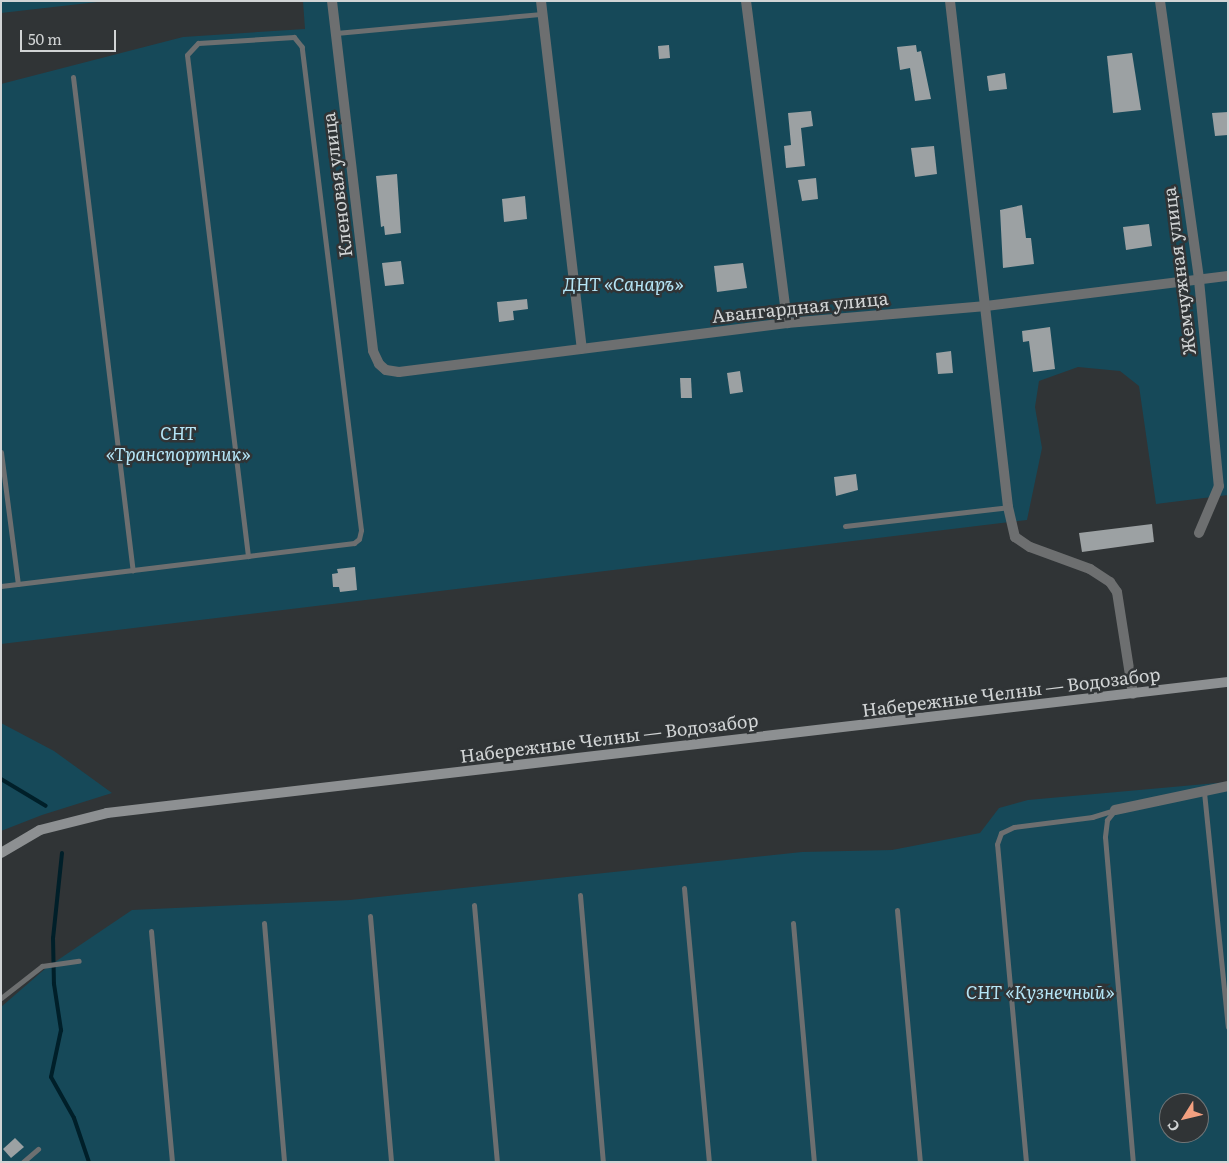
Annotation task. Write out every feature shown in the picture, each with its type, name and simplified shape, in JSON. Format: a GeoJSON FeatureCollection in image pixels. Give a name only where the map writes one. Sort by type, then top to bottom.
{"type":"FeatureCollection","features":[{"type":"Feature","properties":{"kind":"main road","name":"Набережные Челны — Водозабор"},"geometry":{"type":"LineString","coordinates":[[1,853],[40,830],[107,813],[1228,682]]}},
{"type":"Feature","properties":{"kind":"street","name":"Кленовая улица"},"geometry":{"type":"LineString","coordinates":[[332,1],[373,351],[379,364]]}},
{"type":"Feature","properties":{"kind":"street"},"geometry":{"type":"LineString","coordinates":[[541,1],[582,349]]}},
{"type":"Feature","properties":{"kind":"street"},"geometry":{"type":"LineString","coordinates":[[746,1],[787,323]]}},
{"type":"Feature","properties":{"kind":"street"},"geometry":{"type":"LineString","coordinates":[[950,1],[1008,507],[1015,537],[1030,547],[1090,568],[1110,582],[1117,592],[1133,694]]}},
{"type":"Feature","properties":{"kind":"street","name":"Жемчужная улица"},"geometry":{"type":"LineString","coordinates":[[1160,1],[1199,280],[1223,485],[1199,533]]}},
{"type":"Feature","properties":{"kind":"street","name":"Авангардная улица"},"geometry":{"type":"LineString","coordinates":[[379,364],[386,370],[399,372],[787,323],[986,306],[1228,276]]}},
{"type":"Feature","properties":{"kind":"street"},"geometry":{"type":"LineString","coordinates":[[1115,810],[1204,789],[1228,786]]}},
{"type":"Feature","properties":{"kind":"lane"},"geometry":{"type":"LineString","coordinates":[[336,33],[543,14]]}},
{"type":"Feature","properties":{"kind":"lane"},"geometry":{"type":"LineString","coordinates":[[1,586],[248,556],[354,543],[361,530],[302,47],[294,37],[198,43],[187,55],[248,556]]}},
{"type":"Feature","properties":{"kind":"lane"},"geometry":{"type":"LineString","coordinates":[[73,77],[133,570]]}},
{"type":"Feature","properties":{"kind":"lane"},"geometry":{"type":"LineString","coordinates":[[1,452],[18,584]]}},
{"type":"Feature","properties":{"kind":"lane"},"geometry":{"type":"LineString","coordinates":[[844,526],[1008,507]]}},
{"type":"Feature","properties":{"kind":"lane"},"geometry":{"type":"LineString","coordinates":[[1204,789],[1228,1027]]}},
{"type":"Feature","properties":{"kind":"lane"},"geometry":{"type":"LineString","coordinates":[[1026,1162],[997,844],[1001,833],[1014,827],[1092,817],[1115,810]]}},
{"type":"Feature","properties":{"kind":"lane"},"geometry":{"type":"LineString","coordinates":[[1115,810],[1107,820],[1105,837],[1133,1162]]}},
{"type":"Feature","properties":{"kind":"lane"},"geometry":{"type":"LineString","coordinates":[[684,888],[709,1162]]}},
{"type":"Feature","properties":{"kind":"lane"},"geometry":{"type":"LineString","coordinates":[[580,895],[603,1162]]}},
{"type":"Feature","properties":{"kind":"lane"},"geometry":{"type":"LineString","coordinates":[[474,905],[497,1162]]}},
{"type":"Feature","properties":{"kind":"lane"},"geometry":{"type":"LineString","coordinates":[[897,910],[920,1162]]}},
{"type":"Feature","properties":{"kind":"lane"},"geometry":{"type":"LineString","coordinates":[[370,916],[391,1162]]}},
{"type":"Feature","properties":{"kind":"lane"},"geometry":{"type":"LineString","coordinates":[[264,923],[284,1162]]}},
{"type":"Feature","properties":{"kind":"lane"},"geometry":{"type":"LineString","coordinates":[[793,923],[814,1162]]}},
{"type":"Feature","properties":{"kind":"lane"},"geometry":{"type":"LineString","coordinates":[[151,931],[172,1162]]}},
{"type":"Feature","properties":{"kind":"lane"},"geometry":{"type":"LineString","coordinates":[[1,998],[42,966],[79,961]]}},
{"type":"Feature","properties":{"kind":"lane"},"geometry":{"type":"LineString","coordinates":[[23,1162],[38,1149]]}},
{"type":"Feature","properties":{"kind":"green space"},"geometry":{"type":"Polygon","coordinates":[[[1,1],[106,1],[1,13],[1,1]]]}},
{"type":"Feature","properties":{"kind":"green space","name":"ДНТ «Санаръ»"},"geometry":{"type":"Polygon","coordinates":[[[303,1],[1228,1],[1228,495],[1156,504],[1139,386],[1120,371],[1078,367],[1039,381],[1035,407],[1042,448],[1027,520],[1,644],[1,84],[183,37],[305,29],[303,1]]]}},
{"type":"Feature","properties":{"kind":"green space"},"geometry":{"type":"Polygon","coordinates":[[[1,723],[54,751],[112,793],[42,815],[1,831],[1,723]]]}},
{"type":"Feature","properties":{"kind":"green space","name":"СНТ «Кузнечный»"},"geometry":{"type":"Polygon","coordinates":[[[1228,782],[1228,1162],[1,1162],[1,1007],[46,968],[132,910],[350,900],[802,852],[892,850],[980,833],[999,808],[1028,800],[1228,782]]]}},
{"type":"Feature","properties":{"kind":"building"},"geometry":{"type":"Polygon","coordinates":[[[669,45],[670,58],[659,59],[658,46],[669,45]]]}},
{"type":"Feature","properties":{"kind":"building"},"geometry":{"type":"Polygon","coordinates":[[[916,45],[917,52],[921,51],[931,99],[915,101],[910,68],[900,70],[897,47],[916,45]]]}},
{"type":"Feature","properties":{"kind":"building"},"geometry":{"type":"Polygon","coordinates":[[[1132,53],[1141,110],[1113,113],[1107,56],[1132,53]]]}},
{"type":"Feature","properties":{"kind":"building"},"geometry":{"type":"Polygon","coordinates":[[[1005,73],[1007,89],[989,91],[987,76],[1005,73]]]}},
{"type":"Feature","properties":{"kind":"building"},"geometry":{"type":"Polygon","coordinates":[[[811,111],[813,126],[801,128],[805,166],[786,168],[784,146],[791,145],[788,113],[811,111]]]}},
{"type":"Feature","properties":{"kind":"building"},"geometry":{"type":"Polygon","coordinates":[[[1228,112],[1228,135],[1215,136],[1212,113],[1228,112]]]}},
{"type":"Feature","properties":{"kind":"building"},"geometry":{"type":"Polygon","coordinates":[[[934,146],[937,174],[915,177],[911,148],[934,146]]]}},
{"type":"Feature","properties":{"kind":"building"},"geometry":{"type":"Polygon","coordinates":[[[397,174],[401,233],[385,235],[384,226],[381,227],[376,176],[397,174]]]}},
{"type":"Feature","properties":{"kind":"building"},"geometry":{"type":"Polygon","coordinates":[[[816,178],[818,199],[802,201],[798,180],[816,178]]]}},
{"type":"Feature","properties":{"kind":"building"},"geometry":{"type":"Polygon","coordinates":[[[525,196],[527,219],[504,222],[502,199],[525,196]]]}},
{"type":"Feature","properties":{"kind":"building"},"geometry":{"type":"Polygon","coordinates":[[[1022,205],[1026,238],[1031,238],[1034,264],[1003,268],[1000,210],[1022,205]]]}},
{"type":"Feature","properties":{"kind":"building"},"geometry":{"type":"Polygon","coordinates":[[[1149,224],[1152,246],[1126,250],[1123,227],[1149,224]]]}},
{"type":"Feature","properties":{"kind":"building"},"geometry":{"type":"Polygon","coordinates":[[[401,261],[404,284],[385,286],[382,263],[401,261]]]}},
{"type":"Feature","properties":{"kind":"building"},"geometry":{"type":"Polygon","coordinates":[[[743,263],[747,288],[717,292],[714,266],[743,263]]]}},
{"type":"Feature","properties":{"kind":"building"},"geometry":{"type":"Polygon","coordinates":[[[527,299],[528,309],[513,311],[514,320],[499,322],[497,302],[527,299]]]}},
{"type":"Feature","properties":{"kind":"building"},"geometry":{"type":"Polygon","coordinates":[[[1050,327],[1055,369],[1033,372],[1029,341],[1023,342],[1022,331],[1050,327]]]}},
{"type":"Feature","properties":{"kind":"building"},"geometry":{"type":"Polygon","coordinates":[[[951,351],[953,373],[938,374],[936,353],[951,351]]]}},
{"type":"Feature","properties":{"kind":"building"},"geometry":{"type":"Polygon","coordinates":[[[740,371],[743,392],[730,394],[727,373],[740,371]]]}},
{"type":"Feature","properties":{"kind":"building"},"geometry":{"type":"Polygon","coordinates":[[[680,378],[691,378],[692,398],[681,398],[680,378]]]}},
{"type":"Feature","properties":{"kind":"building"},"geometry":{"type":"Polygon","coordinates":[[[856,474],[858,490],[836,496],[834,477],[856,474]]]}},
{"type":"Feature","properties":{"kind":"building"},"geometry":{"type":"Polygon","coordinates":[[[1152,524],[1154,542],[1082,552],[1079,533],[1152,524]]]}},
{"type":"Feature","properties":{"kind":"building"},"geometry":{"type":"Polygon","coordinates":[[[355,567],[357,590],[340,592],[339,587],[333,587],[332,574],[338,573],[337,569],[355,567]]]}},
{"type":"Feature","properties":{"kind":"building"},"geometry":{"type":"Polygon","coordinates":[[[15,1138],[24,1147],[11,1158],[3,1149],[15,1138]]]}},
{"type":"Feature","properties":{"kind":"waterway"},"geometry":{"type":"LineString","coordinates":[[1,779],[46,806]]}},
{"type":"Feature","properties":{"kind":"waterway"},"geometry":{"type":"LineString","coordinates":[[62,853],[53,938],[54,984],[61,1030],[51,1077],[74,1118],[89,1162]]}},
{"type":"Feature","properties":{"kind":"park label","name":"СНТ «Транспортник»"},"geometry":{"type":"Point","coordinates":[178,444]}}]}
